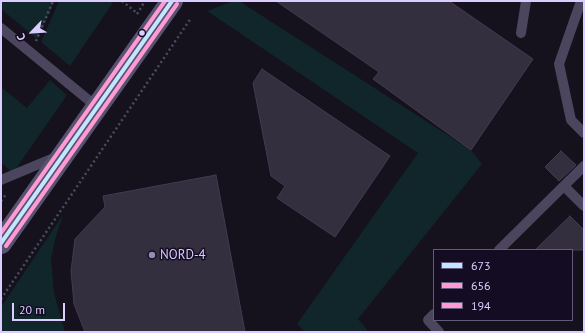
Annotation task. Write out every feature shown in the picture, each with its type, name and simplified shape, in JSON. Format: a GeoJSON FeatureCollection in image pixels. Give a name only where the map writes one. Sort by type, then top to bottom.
{"type":"FeatureCollection","features":[{"type":"Feature","properties":{"kind":"main road"},"geometry":{"type":"LineString","coordinates":[[1,243],[172,1]]}},
{"type":"Feature","properties":{"kind":"lane"},"geometry":{"type":"LineString","coordinates":[[521,33],[526,1]]}},
{"type":"Feature","properties":{"kind":"lane"},"geometry":{"type":"LineString","coordinates":[[581,1],[559,64],[571,120],[584,133]]}},
{"type":"Feature","properties":{"kind":"lane"},"geometry":{"type":"LineString","coordinates":[[1,28],[97,107]]}},
{"type":"Feature","properties":{"kind":"lane"},"geometry":{"type":"LineString","coordinates":[[1,180],[64,154]]}},
{"type":"Feature","properties":{"kind":"lane"},"geometry":{"type":"LineString","coordinates":[[500,249],[584,166]]}},
{"type":"Feature","properties":{"kind":"lane"},"geometry":{"type":"LineString","coordinates":[[564,186],[584,206]]}},
{"type":"Feature","properties":{"kind":"lane"},"geometry":{"type":"LineString","coordinates":[[433,315],[428,320],[439,332]]}},
{"type":"Feature","properties":{"kind":"path"},"geometry":{"type":"LineString","coordinates":[[31,52],[53,1]]}},
{"type":"Feature","properties":{"kind":"path"},"geometry":{"type":"LineString","coordinates":[[122,1],[137,13]]}},
{"type":"Feature","properties":{"kind":"path"},"geometry":{"type":"LineString","coordinates":[[1,299],[191,18]]}},
{"type":"Feature","properties":{"kind":"green space"},"geometry":{"type":"Polygon","coordinates":[[[1,1],[55,1],[37,39],[1,9],[1,1]]]}},
{"type":"Feature","properties":{"kind":"green space"},"geometry":{"type":"Polygon","coordinates":[[[59,1],[114,1],[70,66],[41,42],[59,1]]]}},
{"type":"Feature","properties":{"kind":"green space"},"geometry":{"type":"Polygon","coordinates":[[[233,1],[239,1],[471,150],[482,164],[358,319],[369,332],[305,332],[297,324],[418,153],[207,11],[233,1]]]}},
{"type":"Feature","properties":{"kind":"green space"},"geometry":{"type":"Polygon","coordinates":[[[50,80],[67,95],[13,173],[1,163],[1,87],[27,108],[50,80]]]}},
{"type":"Feature","properties":{"kind":"green space"},"geometry":{"type":"Polygon","coordinates":[[[63,215],[56,236],[51,259],[54,293],[65,332],[1,332],[1,307],[63,215]]]}},
{"type":"Feature","properties":{"kind":"building"},"geometry":{"type":"Polygon","coordinates":[[[276,1],[449,1],[533,59],[471,150],[373,79],[379,72],[276,1]]]}},
{"type":"Feature","properties":{"kind":"building"},"geometry":{"type":"Polygon","coordinates":[[[262,69],[390,156],[335,237],[277,198],[285,186],[271,176],[253,83],[262,69]]]}},
{"type":"Feature","properties":{"kind":"building"},"geometry":{"type":"Polygon","coordinates":[[[561,151],[576,165],[559,181],[545,167],[561,151]]]}},
{"type":"Feature","properties":{"kind":"building","name":"NORD-4"},"geometry":{"type":"Polygon","coordinates":[[[216,175],[245,332],[85,332],[74,304],[71,271],[75,239],[105,207],[103,196],[216,175]]]}},
{"type":"Feature","properties":{"kind":"building"},"geometry":{"type":"Polygon","coordinates":[[[570,216],[584,230],[584,250],[536,249],[570,216]]]}},
{"type":"Feature","properties":{"kind":"transit line","name":"194"},"geometry":{"type":"LineString","coordinates":[[1,233],[165,1]]}},
{"type":"Feature","properties":{"kind":"transit line","name":"673"},"geometry":{"type":"LineString","coordinates":[[1,243],[172,1]]}},
{"type":"Feature","properties":{"kind":"transit line","name":"656"},"geometry":{"type":"LineString","coordinates":[[6,246],[177,4]]}},
{"type":"Feature","properties":{"kind":"place","name":"NORD-4"},"geometry":{"type":"Point","coordinates":[152,255]}}]}
